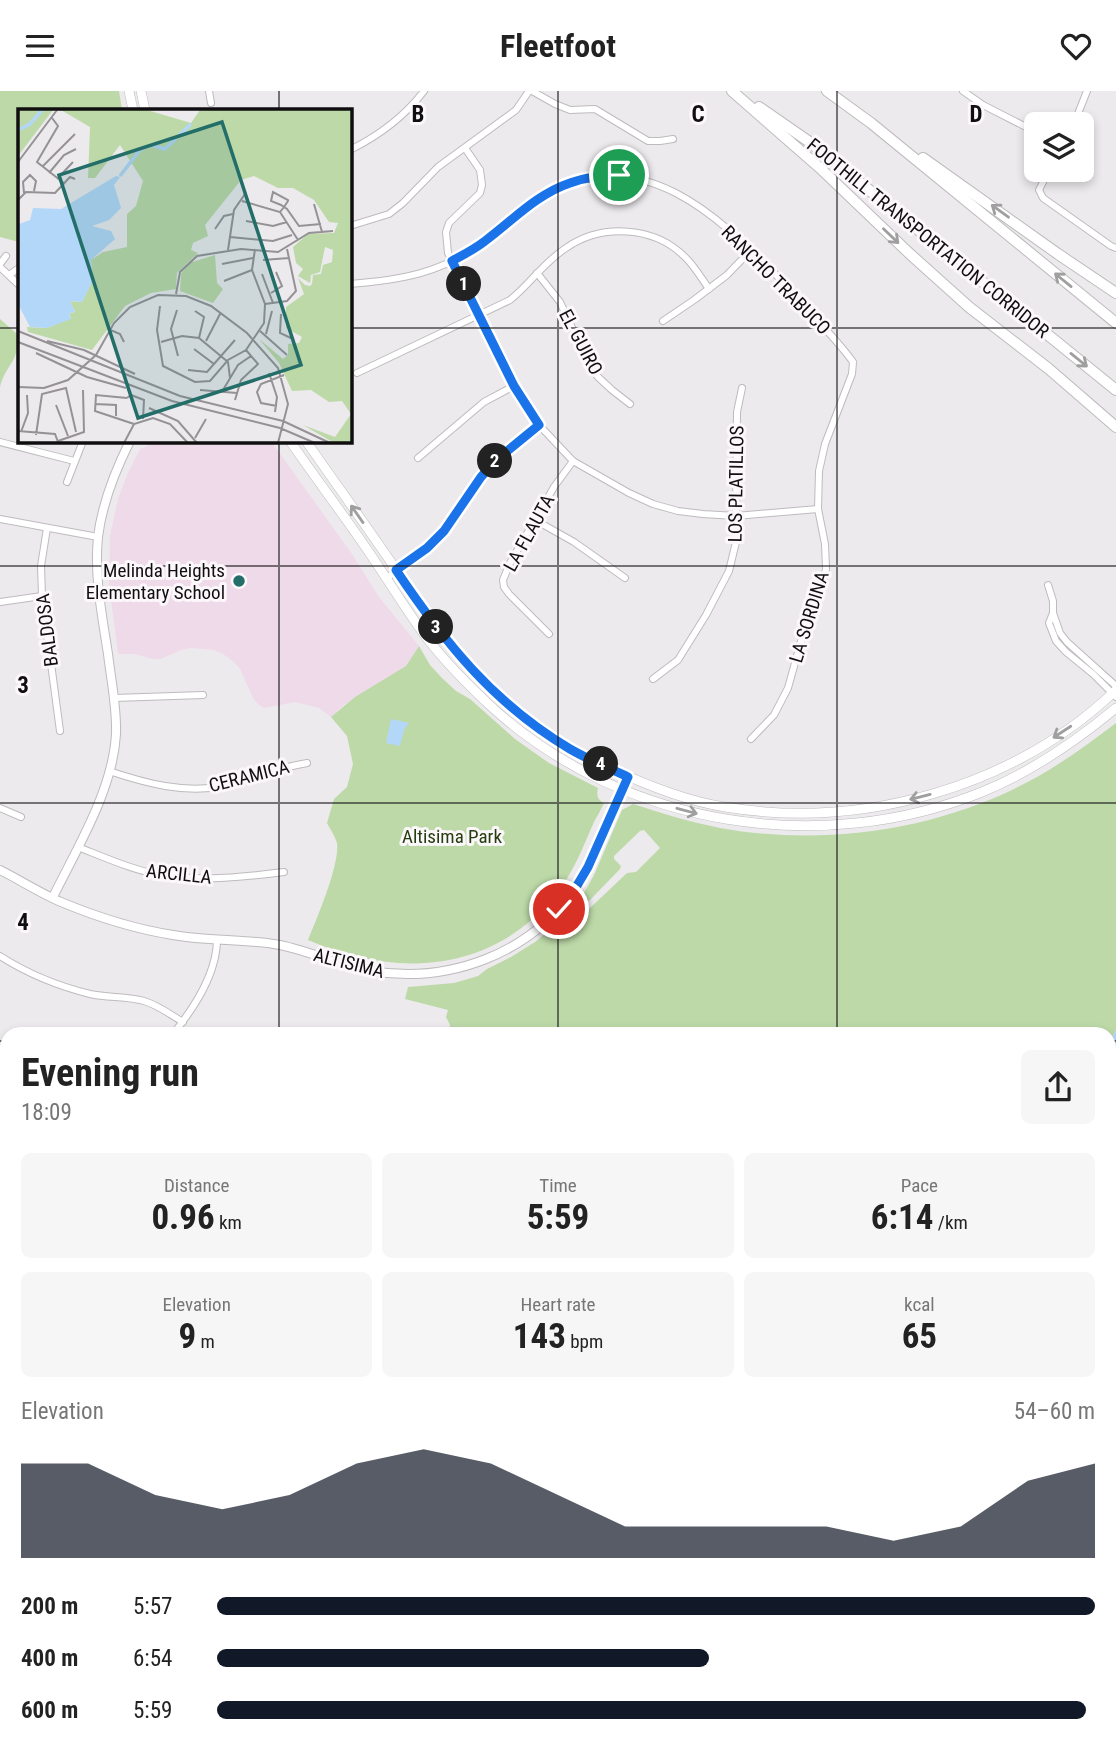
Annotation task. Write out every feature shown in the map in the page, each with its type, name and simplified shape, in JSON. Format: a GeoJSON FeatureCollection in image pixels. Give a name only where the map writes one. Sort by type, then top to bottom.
{"type":"FeatureCollection","features":[{"type":"Feature","properties":{"kind":"highway","name":"FOOTHILL TRANSPORTATION CORRIDOR"},"geometry":{"type":"LineString","coordinates":[[734,91],[811,143],[1116,390]]}},
{"type":"Feature","properties":{"kind":"highway"},"geometry":{"type":"LineString","coordinates":[[734,91],[969,307],[1049,369],[1116,427]]}},
{"type":"Feature","properties":{"kind":"highway"},"geometry":{"type":"LineString","coordinates":[[827,91],[1116,293]]}},
{"type":"Feature","properties":{"kind":"highway"},"geometry":{"type":"LineString","coordinates":[[871,123],[1116,323]]}},
{"type":"Feature","properties":{"kind":"main road"},"geometry":{"type":"LineString","coordinates":[[129,91],[133,109]]}},
{"type":"Feature","properties":{"kind":"main road"},"geometry":{"type":"LineString","coordinates":[[141,91],[145,109]]}},
{"type":"Feature","properties":{"kind":"main road"},"geometry":{"type":"LineString","coordinates":[[291,443],[427,638],[494,709],[527,736],[583,770],[622,789],[668,806],[735,821],[767,825],[880,821],[955,802],[1027,771],[1072,743],[1116,708]]}},
{"type":"Feature","properties":{"kind":"main road"},"geometry":{"type":"LineString","coordinates":[[307,443],[440,634],[502,700],[519,715],[570,749],[628,777],[677,795],[721,807],[781,813],[862,810],[937,793],[985,776],[1020,758],[1060,734],[1115,692]]}},
{"type":"Feature","properties":{"kind":"street"},"geometry":{"type":"LineString","coordinates":[[209,91],[211,103]]}},
{"type":"Feature","properties":{"kind":"street"},"geometry":{"type":"LineString","coordinates":[[352,149],[393,123],[424,91]]}},
{"type":"Feature","properties":{"kind":"street"},"geometry":{"type":"LineString","coordinates":[[352,225],[389,214],[438,167],[516,110],[530,91],[570,110],[595,109],[648,141],[673,139]]}},
{"type":"Feature","properties":{"kind":"street"},"geometry":{"type":"LineString","coordinates":[[963,91],[983,105],[1024,126]]}},
{"type":"Feature","properties":{"kind":"street"},"geometry":{"type":"LineString","coordinates":[[1079,112],[1087,91]]}},
{"type":"Feature","properties":{"kind":"street"},"geometry":{"type":"LineString","coordinates":[[465,148],[480,170],[482,185],[480,193],[449,223],[446,232],[448,253],[514,386],[539,425],[573,461],[600,478],[653,504],[678,511],[736,516],[818,509]]}},
{"type":"Feature","properties":{"kind":"street","name":"RANCHO TRABUCO"},"geometry":{"type":"LineString","coordinates":[[352,284],[413,276],[452,261],[483,243],[537,199],[552,191],[596,176],[619,175],[642,179],[686,198],[721,224],[793,292],[853,362]]}},
{"type":"Feature","properties":{"kind":"street"},"geometry":{"type":"LineString","coordinates":[[1043,182],[1039,190],[1043,198],[1116,248]]}},
{"type":"Feature","properties":{"kind":"street"},"geometry":{"type":"LineString","coordinates":[[357,373],[510,300],[567,247],[598,233],[631,231],[672,246],[687,258],[709,289]]}},
{"type":"Feature","properties":{"kind":"street"},"geometry":{"type":"LineString","coordinates":[[663,321],[727,275],[751,250]]}},
{"type":"Feature","properties":{"kind":"street"},"geometry":{"type":"LineString","coordinates":[[6,256],[0,265],[18,284]]}},
{"type":"Feature","properties":{"kind":"street"},"geometry":{"type":"LineString","coordinates":[[9,275],[18,269]]}},
{"type":"Feature","properties":{"kind":"street","name":"EL GUIRO"},"geometry":{"type":"LineString","coordinates":[[537,273],[559,302],[598,377],[630,404]]}},
{"type":"Feature","properties":{"kind":"street","name":"LA SORDINA"},"geometry":{"type":"LineString","coordinates":[[751,739],[774,715],[788,688],[803,634],[821,592],[825,544],[818,509],[819,471],[825,443],[852,374],[853,362]]}},
{"type":"Feature","properties":{"kind":"street"},"geometry":{"type":"LineString","coordinates":[[418,458],[484,402],[514,386]]}},
{"type":"Feature","properties":{"kind":"street","name":"LOS PLATILLOS"},"geometry":{"type":"LineString","coordinates":[[653,679],[678,660],[729,571],[737,538],[737,412],[742,389]]}},
{"type":"Feature","properties":{"kind":"street"},"geometry":{"type":"LineString","coordinates":[[387,578],[427,548],[444,531],[495,461],[539,425]]}},
{"type":"Feature","properties":{"kind":"street"},"geometry":{"type":"LineString","coordinates":[[0,442],[18,444],[74,461]]}},
{"type":"Feature","properties":{"kind":"street"},"geometry":{"type":"LineString","coordinates":[[66,482],[82,443]]}},
{"type":"Feature","properties":{"kind":"street"},"geometry":{"type":"LineString","coordinates":[[52,897],[95,810],[109,771],[116,735],[114,698],[98,589],[98,537],[104,507],[129,443]]}},
{"type":"Feature","properties":{"kind":"street","name":"LA FLAUTA"},"geometry":{"type":"LineString","coordinates":[[549,634],[509,594],[503,580],[554,487],[573,461]]}},
{"type":"Feature","properties":{"kind":"street"},"geometry":{"type":"LineString","coordinates":[[0,519],[98,537]]}},
{"type":"Feature","properties":{"kind":"street"},"geometry":{"type":"LineString","coordinates":[[535,520],[625,578]]}},
{"type":"Feature","properties":{"kind":"street","name":"BALDOSA"},"geometry":{"type":"LineString","coordinates":[[47,529],[42,558],[42,596],[60,731]]}},
{"type":"Feature","properties":{"kind":"street"},"geometry":{"type":"LineString","coordinates":[[1048,585],[1054,613],[1049,623],[1056,641],[1115,692]]}},
{"type":"Feature","properties":{"kind":"street"},"geometry":{"type":"LineString","coordinates":[[0,602],[42,596]]}},
{"type":"Feature","properties":{"kind":"street"},"geometry":{"type":"LineString","coordinates":[[114,698],[203,695]]}},
{"type":"Feature","properties":{"kind":"street","name":"CERAMICA"},"geometry":{"type":"LineString","coordinates":[[109,771],[151,783],[180,788],[202,788],[222,786],[307,763]]}},
{"type":"Feature","properties":{"kind":"street","name":"ALTISIMA"},"geometry":{"type":"LineString","coordinates":[[0,870],[52,897],[136,927],[175,935],[282,946],[368,971],[423,975],[454,970],[497,955],[527,937],[559,909],[588,867],[628,777]]}},
{"type":"Feature","properties":{"kind":"street"},"geometry":{"type":"LineString","coordinates":[[0,809],[21,817]]}},
{"type":"Feature","properties":{"kind":"street","name":"ARCILLA"},"geometry":{"type":"LineString","coordinates":[[78,847],[136,869],[194,879],[236,878],[284,872]]}},
{"type":"Feature","properties":{"kind":"street"},"geometry":{"type":"LineString","coordinates":[[179,1027],[196,1004],[212,967],[217,939]]}},
{"type":"Feature","properties":{"kind":"street"},"geometry":{"type":"LineString","coordinates":[[0,956],[56,984],[103,996],[144,1001],[183,1022]]}},
{"type":"Feature","properties":{"kind":"shaded area","name":"Melinda Heights Elementary School"},"geometry":{"type":"Polygon","coordinates":[[[149,443],[272,443],[352,554],[379,597],[419,646],[406,666],[344,705],[331,717],[319,708],[295,702],[264,708],[253,698],[235,663],[214,650],[191,648],[161,659],[118,654],[109,584],[110,536],[118,499],[127,475],[140,449],[149,443]]]}},
{"type":"Feature","properties":{"kind":"green space"},"geometry":{"type":"Polygon","coordinates":[[[0,91],[119,91],[122,109],[18,109],[18,242],[0,237],[0,91]]]}},
{"type":"Feature","properties":{"kind":"green space"},"geometry":{"type":"Polygon","coordinates":[[[0,319],[17,334],[17,344],[15,357],[0,387],[0,319]]]}},
{"type":"Feature","properties":{"kind":"green space","name":"Altisima Park"},"geometry":{"type":"Polygon","coordinates":[[[419,646],[430,665],[456,691],[470,699],[515,739],[549,763],[598,788],[598,797],[604,803],[568,876],[557,893],[532,920],[504,940],[474,953],[442,961],[409,963],[375,960],[308,940],[327,891],[337,852],[336,840],[327,823],[334,799],[347,787],[353,764],[347,736],[331,717],[355,697],[406,666],[419,646]]]}},
{"type":"Feature","properties":{"kind":"green space"},"geometry":{"type":"Polygon","coordinates":[[[1116,723],[1116,1027],[450,1027],[446,1017],[448,1010],[405,999],[408,987],[454,983],[478,976],[535,942],[556,925],[573,905],[590,908],[627,873],[636,872],[660,848],[644,830],[614,856],[621,866],[620,869],[590,900],[580,900],[594,875],[622,810],[633,804],[709,826],[760,833],[842,834],[883,829],[962,810],[1000,795],[1037,777],[1116,723]]]}},
{"type":"Feature","properties":{"kind":"water"},"geometry":{"type":"Polygon","coordinates":[[[391,719],[409,723],[404,730],[400,746],[386,743],[391,719]]]}},
{"type":"Feature","properties":{"kind":"place","name":"Melinda Heights Elementary School"},"geometry":{"type":"Point","coordinates":[239,581]}},
{"type":"Feature","properties":{"kind":"route"},"geometry":{"type":"LineString","coordinates":[[559,909],[588,867],[628,777],[570,749],[519,715],[502,700],[440,634],[396,570],[427,548],[444,531],[495,461],[539,425],[514,386],[452,261],[483,243],[537,199],[552,191],[596,176],[619,175]]}}]}
